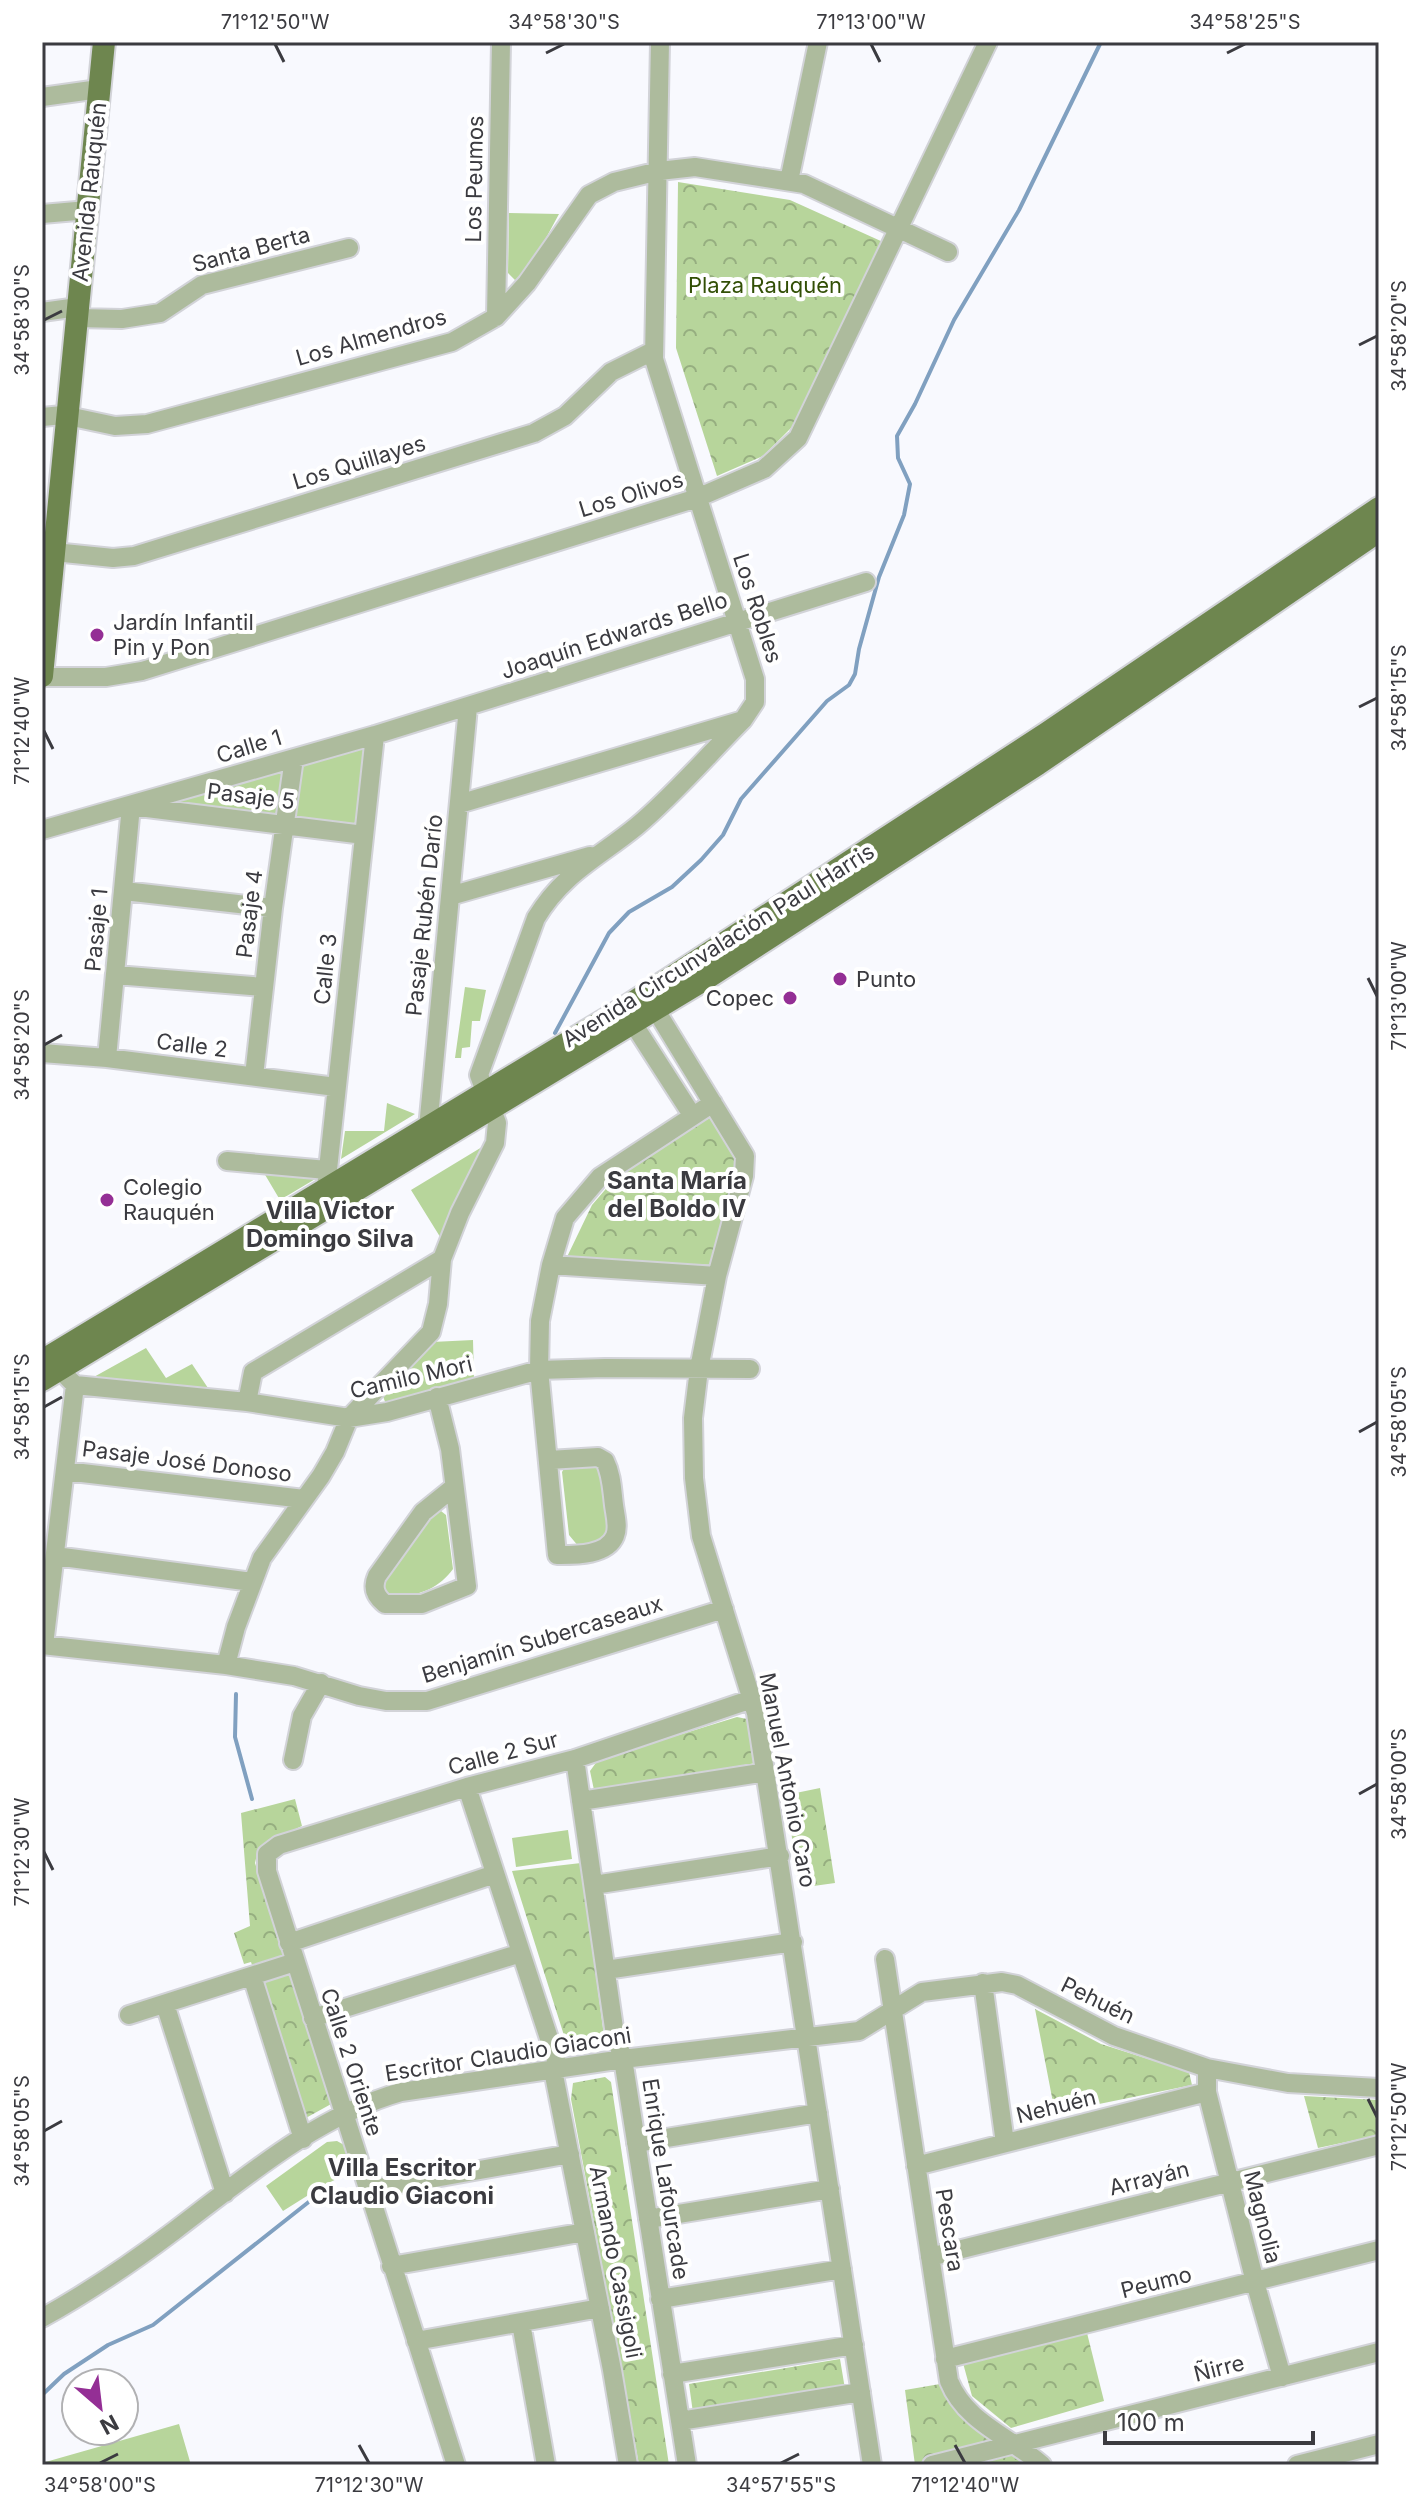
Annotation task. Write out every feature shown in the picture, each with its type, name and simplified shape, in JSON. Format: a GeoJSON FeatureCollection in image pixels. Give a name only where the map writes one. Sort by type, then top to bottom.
{"type":"FeatureCollection","features":[{"type":"Feature","properties":{"kind":"main road","name":"Avenida Rauquén"},"geometry":{"type":"LineString","coordinates":[[42,676],[54,552],[50,521],[78,312],[104,42]]}},
{"type":"Feature","properties":{"kind":"main road","name":"Avenida Circunvalación Paul Harris"},"geometry":{"type":"LineString","coordinates":[[326,1189],[489,1101],[559,1046],[628,1016],[804,893],[1379,508]]}},
{"type":"Feature","properties":{"kind":"main road","name":"Avenida Circunvalación Paul Harris"},"geometry":{"type":"LineString","coordinates":[[650,1001],[1038,764],[1379,531]]}},
{"type":"Feature","properties":{"kind":"main road","name":"Avenida Circunvalación Paul Harris"},"geometry":{"type":"LineString","coordinates":[[53,1371],[326,1189],[428,1128],[489,1101]]}},
{"type":"Feature","properties":{"kind":"street","name":"Los Peumos"},"geometry":{"type":"LineString","coordinates":[[496,317],[501,42]]}},
{"type":"Feature","properties":{"kind":"street","name":"Los Robles"},"geometry":{"type":"LineString","coordinates":[[349,1418],[431,1332],[438,1304],[442,1259],[460,1213],[495,1143],[497,1123],[479,1075],[536,918],[550,894],[596,854],[637,826],[743,720],[755,702],[757,687],[653,351],[660,42]]}},
{"type":"Feature","properties":{"kind":"street"},"geometry":{"type":"LineString","coordinates":[[789,181],[818,42]]}},
{"type":"Feature","properties":{"kind":"street","name":"Los Olivos"},"geometry":{"type":"LineString","coordinates":[[42,676],[106,677],[142,671],[697,498],[764,469],[798,438],[988,42]]}},
{"type":"Feature","properties":{"kind":"street"},"geometry":{"type":"LineString","coordinates":[[42,97],[99,89]]}},
{"type":"Feature","properties":{"kind":"street","name":"Los Almendros"},"geometry":{"type":"LineString","coordinates":[[42,417],[65,415],[115,426],[147,424],[452,342],[496,317],[527,283],[589,195],[614,182],[659,171],[695,167],[804,184],[948,252]]}},
{"type":"Feature","properties":{"kind":"street"},"geometry":{"type":"LineString","coordinates":[[42,214],[88,210]]}},
{"type":"Feature","properties":{"kind":"street","name":"Santa Berta"},"geometry":{"type":"LineString","coordinates":[[42,312],[78,312],[122,319],[160,313],[202,285],[349,248]]}},
{"type":"Feature","properties":{"kind":"street","name":"Los Quillayes"},"geometry":{"type":"LineString","coordinates":[[54,552],[113,558],[142,554],[534,433],[565,416],[611,372],[653,351]]}},
{"type":"Feature","properties":{"kind":"street","name":"Joaquín Edwards Bello"},"geometry":{"type":"LineString","coordinates":[[468,707],[866,582]]}},
{"type":"Feature","properties":{"kind":"street","name":"Calle 1"},"geometry":{"type":"LineString","coordinates":[[42,830],[468,707]]}},
{"type":"Feature","properties":{"kind":"street","name":"Pasaje Rubén Darío"},"geometry":{"type":"LineString","coordinates":[[428,1128],[468,707]]}},
{"type":"Feature","properties":{"kind":"street"},"geometry":{"type":"LineString","coordinates":[[459,804],[743,720]]}},
{"type":"Feature","properties":{"kind":"street","name":"Calle 3"},"geometry":{"type":"LineString","coordinates":[[326,1189],[375,735]]}},
{"type":"Feature","properties":{"kind":"street","name":"Pasaje 4"},"geometry":{"type":"LineString","coordinates":[[254,1076],[294,758]]}},
{"type":"Feature","properties":{"kind":"street","name":"Pasaje 5"},"geometry":{"type":"LineString","coordinates":[[131,806],[364,835]]}},
{"type":"Feature","properties":{"kind":"street","name":"Pasaje 1"},"geometry":{"type":"LineString","coordinates":[[107,1058],[131,806]]}},
{"type":"Feature","properties":{"kind":"street"},"geometry":{"type":"LineString","coordinates":[[450,896],[596,854]]}},
{"type":"Feature","properties":{"kind":"street"},"geometry":{"type":"LineString","coordinates":[[124,891],[273,908]]}},
{"type":"Feature","properties":{"kind":"street"},"geometry":{"type":"LineString","coordinates":[[116,975],[264,987]]}},
{"type":"Feature","properties":{"kind":"street","name":"Manuel Antonio Caro"},"geometry":{"type":"LineString","coordinates":[[650,1001],[742,1148],[745,1165],[717,1276],[699,1369],[693,1418],[694,1478],[701,1536],[752,1699],[766,1772],[872,2465]]}},
{"type":"Feature","properties":{"kind":"street"},"geometry":{"type":"LineString","coordinates":[[628,1016],[692,1115]]}},
{"type":"Feature","properties":{"kind":"street","name":"Calle 2"},"geometry":{"type":"LineString","coordinates":[[42,1053],[107,1058],[336,1087]]}},
{"type":"Feature","properties":{"kind":"street"},"geometry":{"type":"LineString","coordinates":[[549,1460],[602,1458],[609,1472],[616,1526],[615,1538],[607,1546],[588,1553],[557,1555],[539,1370],[540,1321],[551,1265],[565,1218],[600,1177],[713,1103]]}},
{"type":"Feature","properties":{"kind":"street"},"geometry":{"type":"LineString","coordinates":[[227,1161],[326,1189]]}},
{"type":"Feature","properties":{"kind":"street"},"geometry":{"type":"LineString","coordinates":[[247,1402],[253,1372],[442,1259]]}},
{"type":"Feature","properties":{"kind":"street"},"geometry":{"type":"LineString","coordinates":[[551,1265],[717,1276]]}},
{"type":"Feature","properties":{"kind":"street","name":"Camilo Mori"},"geometry":{"type":"LineString","coordinates":[[53,1371],[349,1418],[387,1412],[539,1370],[750,1369]]}},
{"type":"Feature","properties":{"kind":"street"},"geometry":{"type":"LineString","coordinates":[[43,1645],[65,1471],[53,1371]]}},
{"type":"Feature","properties":{"kind":"street"},"geometry":{"type":"LineString","coordinates":[[437,1397],[450,1449],[467,1586],[436,1600],[406,1606],[385,1604],[374,1587],[377,1576],[415,1521],[454,1487]]}},
{"type":"Feature","properties":{"kind":"street"},"geometry":{"type":"LineString","coordinates":[[226,1665],[262,1558],[335,1452],[349,1418]]}},
{"type":"Feature","properties":{"kind":"street","name":"Pasaje José Donoso"},"geometry":{"type":"LineString","coordinates":[[65,1471],[304,1499]]}},
{"type":"Feature","properties":{"kind":"street"},"geometry":{"type":"LineString","coordinates":[[55,1556],[252,1582]]}},
{"type":"Feature","properties":{"kind":"street","name":"Benjamín Subercaseaux"},"geometry":{"type":"LineString","coordinates":[[43,1645],[226,1665],[294,1676],[386,1701],[427,1701],[724,1609]]}},
{"type":"Feature","properties":{"kind":"street"},"geometry":{"type":"LineString","coordinates":[[293,1760],[302,1716],[321,1683]]}},
{"type":"Feature","properties":{"kind":"street","name":"Calle 2 Sur"},"geometry":{"type":"LineString","coordinates":[[267,1854],[279,1845],[467,1787],[575,1759],[752,1699]]}},
{"type":"Feature","properties":{"kind":"street","name":"Enrique Lafourcade"},"geometry":{"type":"LineString","coordinates":[[575,1759],[615,2035],[623,2059],[687,2465]]}},
{"type":"Feature","properties":{"kind":"street"},"geometry":{"type":"LineString","coordinates":[[581,1801],[766,1772]]}},
{"type":"Feature","properties":{"kind":"street","name":"Armando Cassigoli"},"geometry":{"type":"LineString","coordinates":[[467,1787],[556,2069],[628,2465]]}},
{"type":"Feature","properties":{"kind":"street","name":"Calle 2 Oriente"},"geometry":{"type":"LineString","coordinates":[[267,1854],[267,1871],[289,1943],[456,2465]]}},
{"type":"Feature","properties":{"kind":"street"},"geometry":{"type":"LineString","coordinates":[[594,1885],[780,1856]]}},
{"type":"Feature","properties":{"kind":"street"},"geometry":{"type":"LineString","coordinates":[[289,1943],[495,1874]]}},
{"type":"Feature","properties":{"kind":"street"},"geometry":{"type":"LineString","coordinates":[[606,1970],[793,1942]]}},
{"type":"Feature","properties":{"kind":"street"},"geometry":{"type":"LineString","coordinates":[[313,2018],[521,1953]]}},
{"type":"Feature","properties":{"kind":"street","name":"Pescara"},"geometry":{"type":"LineString","coordinates":[[885,1959],[949,2381],[965,2409],[979,2422],[1016,2444],[1042,2465]]}},
{"type":"Feature","properties":{"kind":"street"},"geometry":{"type":"LineString","coordinates":[[129,2015],[295,1962]]}},
{"type":"Feature","properties":{"kind":"street"},"geometry":{"type":"LineString","coordinates":[[252,1976],[303,2139]]}},
{"type":"Feature","properties":{"kind":"street","name":"Pehuén"},"geometry":{"type":"LineString","coordinates":[[806,2036],[859,2031],[922,1992],[1002,1982],[1017,1985],[1114,2036],[1207,2068],[1288,2083],[1379,2088]]}},
{"type":"Feature","properties":{"kind":"street"},"geometry":{"type":"LineString","coordinates":[[983,1983],[1005,2143]]}},
{"type":"Feature","properties":{"kind":"street"},"geometry":{"type":"LineString","coordinates":[[165,2004],[225,2193]]}},
{"type":"Feature","properties":{"kind":"street","name":"Escritor Claudio Giaconi"},"geometry":{"type":"LineString","coordinates":[[42,2318],[170,2234],[303,2139],[380,2098],[401,2092],[623,2059],[806,2036]]}},
{"type":"Feature","properties":{"kind":"street","name":"Magnolia"},"geometry":{"type":"LineString","coordinates":[[1207,2068],[1207,2092],[1282,2377]]}},
{"type":"Feature","properties":{"kind":"street","name":"Nehuén"},"geometry":{"type":"LineString","coordinates":[[916,2166],[1207,2092]]}},
{"type":"Feature","properties":{"kind":"street"},"geometry":{"type":"LineString","coordinates":[[636,2143],[818,2113]]}},
{"type":"Feature","properties":{"kind":"street","name":"Arrayán"},"geometry":{"type":"LineString","coordinates":[[930,2257],[1379,2145]]}},
{"type":"Feature","properties":{"kind":"street"},"geometry":{"type":"LineString","coordinates":[[367,2190],[570,2154]]}},
{"type":"Feature","properties":{"kind":"street"},"geometry":{"type":"LineString","coordinates":[[648,2219],[830,2189]]}},
{"type":"Feature","properties":{"kind":"street"},"geometry":{"type":"LineString","coordinates":[[391,2266],[585,2232]]}},
{"type":"Feature","properties":{"kind":"street","name":"Peumo"},"geometry":{"type":"LineString","coordinates":[[945,2359],[1379,2250]]}},
{"type":"Feature","properties":{"kind":"street"},"geometry":{"type":"LineString","coordinates":[[660,2299],[842,2269]]}},
{"type":"Feature","properties":{"kind":"street"},"geometry":{"type":"LineString","coordinates":[[416,2341],[600,2308]]}},
{"type":"Feature","properties":{"kind":"street"},"geometry":{"type":"LineString","coordinates":[[521,2323],[546,2465]]}},
{"type":"Feature","properties":{"kind":"street"},"geometry":{"type":"LineString","coordinates":[[672,2374],[854,2345]]}},
{"type":"Feature","properties":{"kind":"street","name":"Ñirre"},"geometry":{"type":"LineString","coordinates":[[932,2465],[1379,2352]]}},
{"type":"Feature","properties":{"kind":"street"},"geometry":{"type":"LineString","coordinates":[[680,2421],[861,2392]]}},
{"type":"Feature","properties":{"kind":"street"},"geometry":{"type":"LineString","coordinates":[[1297,2465],[1379,2444]]}},
{"type":"Feature","properties":{"kind":"green space","name":"Plaza Rauquén"},"geometry":{"type":"Polygon","coordinates":[[[678,182],[790,200],[883,242],[796,423],[763,456],[717,476],[676,348],[678,182]]]}},
{"type":"Feature","properties":{"kind":"green space"},"geometry":{"type":"Polygon","coordinates":[[[509,213],[559,214],[525,277],[515,280],[508,273],[509,213]]]}},
{"type":"Feature","properties":{"kind":"green space"},"geometry":{"type":"Polygon","coordinates":[[[366,748],[357,827],[289,819],[297,766],[366,748]]]}},
{"type":"Feature","properties":{"kind":"green space"},"geometry":{"type":"Polygon","coordinates":[[[289,768],[281,818],[157,806],[289,768]]]}},
{"type":"Feature","properties":{"kind":"green space"},"geometry":{"type":"Polygon","coordinates":[[[465,987],[486,990],[480,1021],[472,1021],[470,1047],[462,1048],[461,1058],[455,1058],[465,987]]]}},
{"type":"Feature","properties":{"kind":"green space"},"geometry":{"type":"Polygon","coordinates":[[[387,1103],[415,1114],[341,1159],[345,1131],[384,1131],[387,1103]]]}},
{"type":"Feature","properties":{"kind":"green space"},"geometry":{"type":"Polygon","coordinates":[[[718,1113],[742,1154],[714,1265],[566,1259],[592,1205],[623,1169],[718,1113]]]}},
{"type":"Feature","properties":{"kind":"green space"},"geometry":{"type":"Polygon","coordinates":[[[482,1147],[442,1240],[411,1190],[482,1147]]]}},
{"type":"Feature","properties":{"kind":"green space"},"geometry":{"type":"Polygon","coordinates":[[[264,1173],[322,1175],[280,1200],[264,1173]]]}},
{"type":"Feature","properties":{"kind":"green space"},"geometry":{"type":"Polygon","coordinates":[[[473,1340],[474,1381],[386,1404],[382,1394],[432,1342],[473,1340]]]}},
{"type":"Feature","properties":{"kind":"green space"},"geometry":{"type":"Polygon","coordinates":[[[146,1348],[166,1378],[192,1364],[210,1391],[92,1378],[146,1348]]]}},
{"type":"Feature","properties":{"kind":"green space"},"geometry":{"type":"Polygon","coordinates":[[[565,1467],[598,1467],[605,1473],[608,1532],[602,1541],[579,1547],[569,1535],[562,1472],[565,1467]]]}},
{"type":"Feature","properties":{"kind":"green space"},"geometry":{"type":"Polygon","coordinates":[[[441,1511],[446,1515],[453,1569],[447,1577],[423,1592],[385,1594],[382,1580],[430,1512],[441,1511]]]}},
{"type":"Feature","properties":{"kind":"green space"},"geometry":{"type":"Polygon","coordinates":[[[737,1717],[747,1719],[756,1763],[594,1790],[590,1771],[598,1760],[737,1717]]]}},
{"type":"Feature","properties":{"kind":"green space"},"geometry":{"type":"Polygon","coordinates":[[[820,1788],[835,1883],[799,1888],[786,1795],[820,1788]]]}},
{"type":"Feature","properties":{"kind":"green space"},"geometry":{"type":"Polygon","coordinates":[[[295,1799],[302,1826],[258,1850],[255,1863],[333,2103],[304,2119],[251,1962],[244,1964],[234,1933],[250,1926],[241,1813],[295,1799]]]}},
{"type":"Feature","properties":{"kind":"green space"},"geometry":{"type":"Polygon","coordinates":[[[568,1830],[572,1859],[516,1867],[512,1838],[568,1830]]]}},
{"type":"Feature","properties":{"kind":"green space"},"geometry":{"type":"Polygon","coordinates":[[[581,1863],[605,2043],[568,2048],[512,1871],[581,1863]]]}},
{"type":"Feature","properties":{"kind":"green space"},"geometry":{"type":"Polygon","coordinates":[[[1035,2009],[1101,2044],[1189,2072],[1192,2085],[1055,2113],[1035,2009]]]}},
{"type":"Feature","properties":{"kind":"green space"},"geometry":{"type":"Polygon","coordinates":[[[605,2077],[611,2082],[669,2465],[639,2465],[571,2099],[573,2083],[605,2077]]]}},
{"type":"Feature","properties":{"kind":"green space"},"geometry":{"type":"Polygon","coordinates":[[[1304,2096],[1379,2100],[1379,2135],[1318,2148],[1304,2096]]]}},
{"type":"Feature","properties":{"kind":"green space"},"geometry":{"type":"Polygon","coordinates":[[[337,2141],[346,2146],[354,2171],[326,2184],[283,2211],[266,2186],[327,2142],[337,2141]]]}},
{"type":"Feature","properties":{"kind":"green space"},"geometry":{"type":"Polygon","coordinates":[[[1087,2333],[1104,2401],[1011,2428],[972,2396],[963,2363],[1087,2333]]]}},
{"type":"Feature","properties":{"kind":"green space"},"geometry":{"type":"Polygon","coordinates":[[[840,2359],[845,2389],[693,2413],[689,2384],[840,2359]]]}},
{"type":"Feature","properties":{"kind":"green space"},"geometry":{"type":"Polygon","coordinates":[[[940,2384],[953,2408],[1029,2465],[915,2465],[905,2390],[940,2384]]]}},
{"type":"Feature","properties":{"kind":"green space"},"geometry":{"type":"Polygon","coordinates":[[[179,2424],[191,2465],[42,2465],[98,2447],[140,2447],[140,2435],[179,2424]]]}},
{"type":"Feature","properties":{"kind":"waterway"},"geometry":{"type":"LineString","coordinates":[[555,1033],[609,933],[629,912],[672,887],[701,860],[723,835],[741,799],[827,701],[849,685],[855,674],[879,577],[904,515],[910,484],[898,458],[897,436],[954,320],[1019,210],[1101,42]]}},
{"type":"Feature","properties":{"kind":"waterway"},"geometry":{"type":"LineString","coordinates":[[236,1694],[235,1737],[252,1799]]}},
{"type":"Feature","properties":{"kind":"waterway"},"geometry":{"type":"LineString","coordinates":[[42,2395],[64,2374],[108,2345],[153,2325],[315,2197]]}},
{"type":"Feature","properties":{"kind":"place","name":"Jardín Infantil Pin y Pon"},"geometry":{"type":"Point","coordinates":[97,635]}},
{"type":"Feature","properties":{"kind":"place","name":"Punto"},"geometry":{"type":"Point","coordinates":[840,979]}},
{"type":"Feature","properties":{"kind":"place","name":"Copec"},"geometry":{"type":"Point","coordinates":[790,998]}},
{"type":"Feature","properties":{"kind":"place","name":"Colegio Rauquén"},"geometry":{"type":"Point","coordinates":[107,1200]}},
{"type":"Feature","properties":{"kind":"district","name":"Santa María del Boldo IV"},"geometry":{"type":"Point","coordinates":[677,1194]}},
{"type":"Feature","properties":{"kind":"district","name":"Villa Victor Domingo Silva"},"geometry":{"type":"Point","coordinates":[330,1224]}},
{"type":"Feature","properties":{"kind":"district","name":"Villa Escritor Claudio Giaconi"},"geometry":{"type":"Point","coordinates":[402,2181]}}]}
